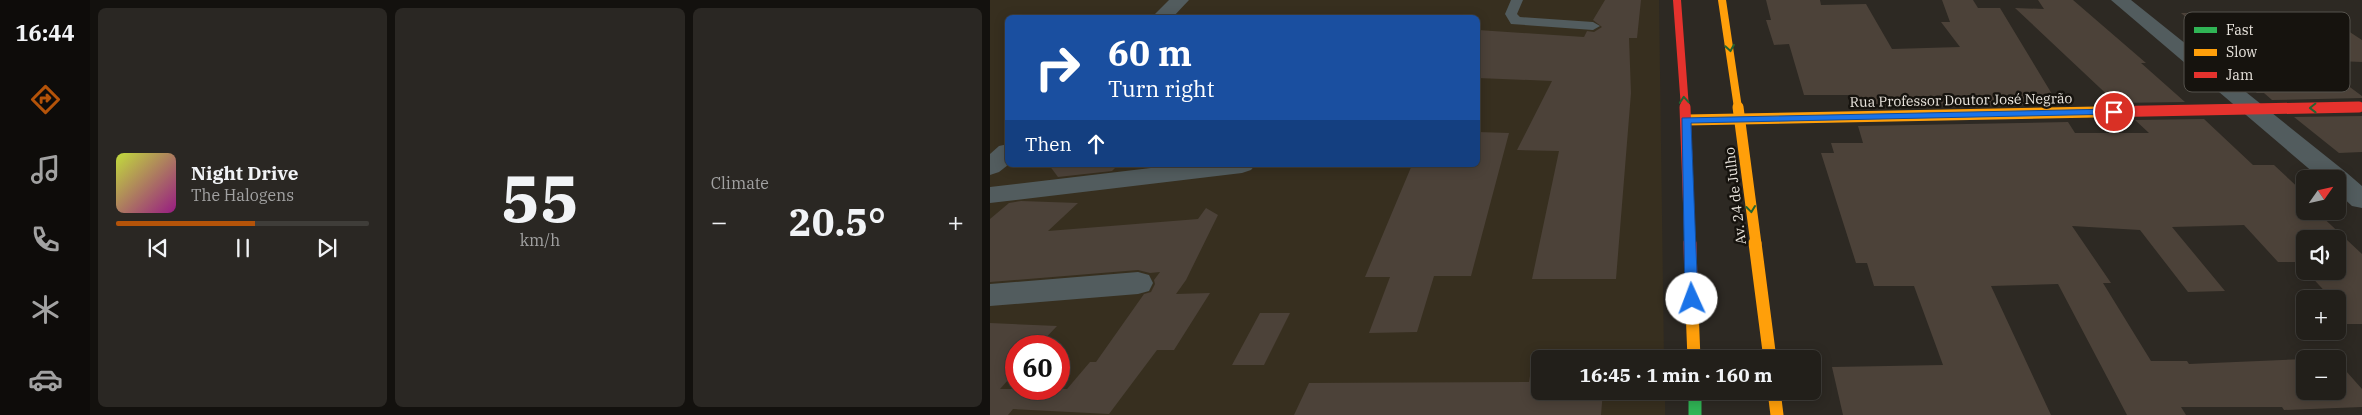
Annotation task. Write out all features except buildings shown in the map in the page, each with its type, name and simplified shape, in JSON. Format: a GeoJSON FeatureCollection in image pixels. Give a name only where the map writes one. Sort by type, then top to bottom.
{"type":"FeatureCollection","features":[{"type":"Feature","properties":{"kind":"main road"},"geometry":{"type":"LineString","coordinates":[[1677,0],[1686,120],[1694,350]]}},
{"type":"Feature","properties":{"kind":"main road","name":"Av. 24 de Julho"},"geometry":{"type":"LineString","coordinates":[[1722,0],[1740,119],[1769,350]]}},
{"type":"Feature","properties":{"kind":"main road","name":"Rua Professor Doutor José Negrão"},"geometry":{"type":"LineString","coordinates":[[1686,120],[2362,107]]}},
{"type":"Feature","properties":{"kind":"main road"},"geometry":{"type":"LineString","coordinates":[[1695,400],[1695,415]]}},
{"type":"Feature","properties":{"kind":"main road"},"geometry":{"type":"LineString","coordinates":[[1775,400],[1777,415]]}},
{"type":"Feature","properties":{"kind":"street"},"geometry":{"type":"LineString","coordinates":[[1163,15],[1180,0]]}},
{"type":"Feature","properties":{"kind":"street"},"geometry":{"type":"LineString","coordinates":[[2120,0],[2184,53]]}},
{"type":"Feature","properties":{"kind":"street"},"geometry":{"type":"LineString","coordinates":[[2231,92],[2326,170]]}},
{"type":"Feature","properties":{"kind":"street"},"geometry":{"type":"LineString","coordinates":[[990,167],[1005,154]]}},
{"type":"Feature","properties":{"kind":"street"},"geometry":{"type":"LineString","coordinates":[[990,195],[1225,167]]}},
{"type":"Feature","properties":{"kind":"street"},"geometry":{"type":"LineString","coordinates":[[2346,187],[2362,200]]}},
{"type":"Feature","properties":{"kind":"street"},"geometry":{"type":"LineString","coordinates":[[990,295],[1138,283]]}},
{"type":"Feature","properties":{"kind":"lane"},"geometry":{"type":"LineString","coordinates":[[1517,0],[1510,14],[1516,21],[1593,26]]}},
{"type":"Feature","properties":{"kind":"shaded area"},"geometry":{"type":"Polygon","coordinates":[[[990,0],[1659,0],[1664,350],[1531,350],[1531,400],[1665,400],[1665,415],[990,415],[990,0]]]}},
{"type":"Feature","properties":{"kind":"traffic: fast"},"geometry":{"type":"LineString","coordinates":[[1695,400],[1695,415]]}},
{"type":"Feature","properties":{"kind":"traffic: slow"},"geometry":{"type":"LineString","coordinates":[[1722,0],[1740,119],[1769,350]]}},
{"type":"Feature","properties":{"kind":"traffic: slow"},"geometry":{"type":"LineString","coordinates":[[1686,120],[2097,112]]}},
{"type":"Feature","properties":{"kind":"traffic: slow"},"geometry":{"type":"LineString","coordinates":[[1691,283],[1694,350]]}},
{"type":"Feature","properties":{"kind":"traffic: slow"},"geometry":{"type":"LineString","coordinates":[[1775,400],[1777,415]]}},
{"type":"Feature","properties":{"kind":"traffic: jam"},"geometry":{"type":"LineString","coordinates":[[1677,0],[1686,120],[1691,283]]}},
{"type":"Feature","properties":{"kind":"traffic: jam"},"geometry":{"type":"LineString","coordinates":[[2097,112],[2362,107]]}},
{"type":"Feature","properties":{"kind":"route"},"geometry":{"type":"LineString","coordinates":[[1692,299],[1686,120],[2114,112]]}}]}
